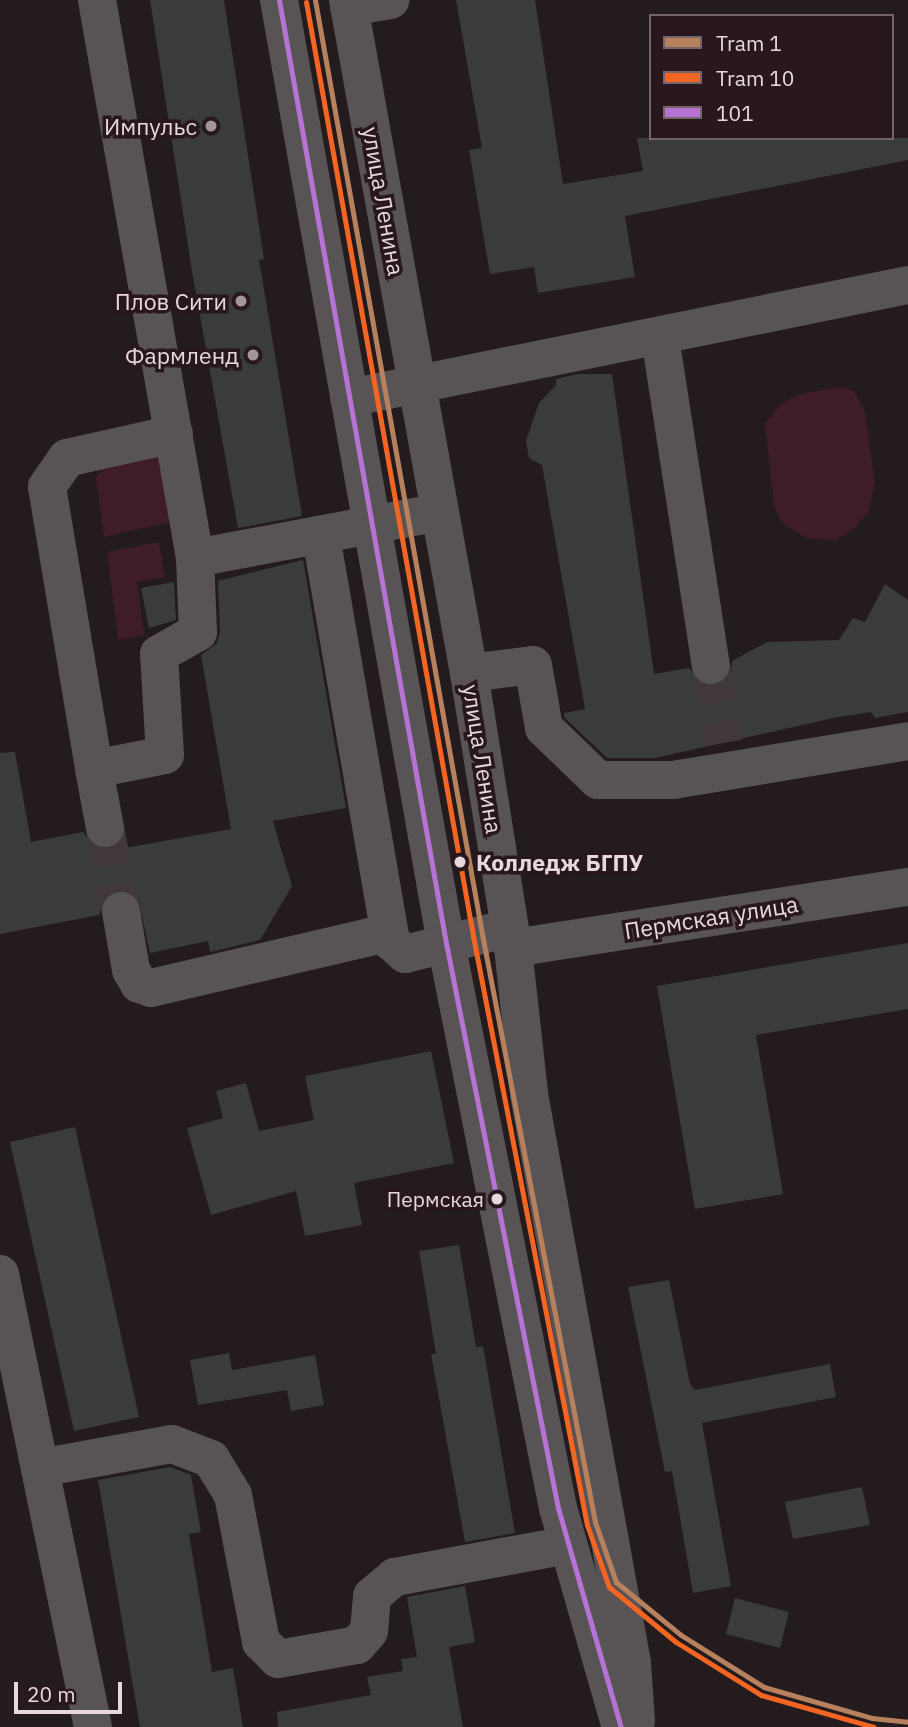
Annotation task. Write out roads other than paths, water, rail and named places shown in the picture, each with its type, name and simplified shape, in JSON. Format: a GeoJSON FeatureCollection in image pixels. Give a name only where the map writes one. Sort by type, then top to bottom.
{"type":"FeatureCollection","features":[{"type":"Feature","properties":{"kind":"street"},"geometry":{"type":"LineString","coordinates":[[94,769],[165,755],[159,654],[198,632],[195,558],[97,0]]}},
{"type":"Feature","properties":{"kind":"street"},"geometry":{"type":"LineString","coordinates":[[279,0],[446,943],[567,1545],[621,1727]]}},
{"type":"Feature","properties":{"kind":"street"},"geometry":{"type":"LineString","coordinates":[[348,4],[390,0]]}},
{"type":"Feature","properties":{"kind":"street","name":"улица Ленина"},"geometry":{"type":"LineString","coordinates":[[348,4],[469,673],[511,938],[528,1094],[632,1663],[636,1727]]}},
{"type":"Feature","properties":{"kind":"street"},"geometry":{"type":"LineString","coordinates":[[349,398],[416,382],[660,337],[908,285]]}},
{"type":"Feature","properties":{"kind":"street"},"geometry":{"type":"LineString","coordinates":[[660,337],[711,665]]}},
{"type":"Feature","properties":{"kind":"street"},"geometry":{"type":"LineString","coordinates":[[105,828],[47,487],[67,458],[174,434]]}},
{"type":"Feature","properties":{"kind":"street"},"geometry":{"type":"LineString","coordinates":[[195,558],[440,512]]}},
{"type":"Feature","properties":{"kind":"street"},"geometry":{"type":"LineString","coordinates":[[321,536],[391,942]]}},
{"type":"Feature","properties":{"kind":"street"},"geometry":{"type":"LineString","coordinates":[[469,673],[533,665],[544,728],[598,780],[673,780],[727,757],[908,741]]}},
{"type":"Feature","properties":{"kind":"street","name":"Пермская улица"},"geometry":{"type":"LineString","coordinates":[[391,942],[405,954],[446,943],[511,938],[908,887]]}},
{"type":"Feature","properties":{"kind":"street"},"geometry":{"type":"LineString","coordinates":[[121,911],[131,970],[139,984],[151,988],[383,934],[391,942]]}},
{"type":"Feature","properties":{"kind":"street"},"geometry":{"type":"LineString","coordinates":[[0,1274],[93,1727]]}},
{"type":"Feature","properties":{"kind":"street"},"geometry":{"type":"LineString","coordinates":[[40,1468],[172,1444],[211,1460],[233,1496],[261,1642],[278,1659],[357,1645],[369,1631],[372,1596],[394,1577],[567,1545]]}},
{"type":"Feature","properties":{"kind":"tunnel"},"geometry":{"type":"LineString","coordinates":[[711,665],[724,743]]}},
{"type":"Feature","properties":{"kind":"tunnel"},"geometry":{"type":"LineString","coordinates":[[105,828],[121,911]]}},
{"type":"Feature","properties":{"kind":"tram line","name":"1"},"geometry":{"type":"LineString","coordinates":[[315,0],[482,934],[595,1522],[616,1582],[681,1635],[764,1687],[872,1718],[908,1722]]}},
{"type":"Feature","properties":{"kind":"tram line","name":"10"},"geometry":{"type":"LineString","coordinates":[[306,2],[473,936],[587,1525],[609,1587],[676,1642],[761,1695],[874,1727]]}},
{"type":"Feature","properties":{"kind":"place","name":"Импульс"},"geometry":{"type":"Point","coordinates":[211,126]}},
{"type":"Feature","properties":{"kind":"place","name":"Плов Сити"},"geometry":{"type":"Point","coordinates":[241,301]}},
{"type":"Feature","properties":{"kind":"place","name":"Фармленд"},"geometry":{"type":"Point","coordinates":[253,355]}},
{"type":"Feature","properties":{"kind":"place","name":"Колледж БГПУ"},"geometry":{"type":"Point","coordinates":[460,862]}},
{"type":"Feature","properties":{"kind":"place","name":"Пермская"},"geometry":{"type":"Point","coordinates":[497,1199]}}]}
